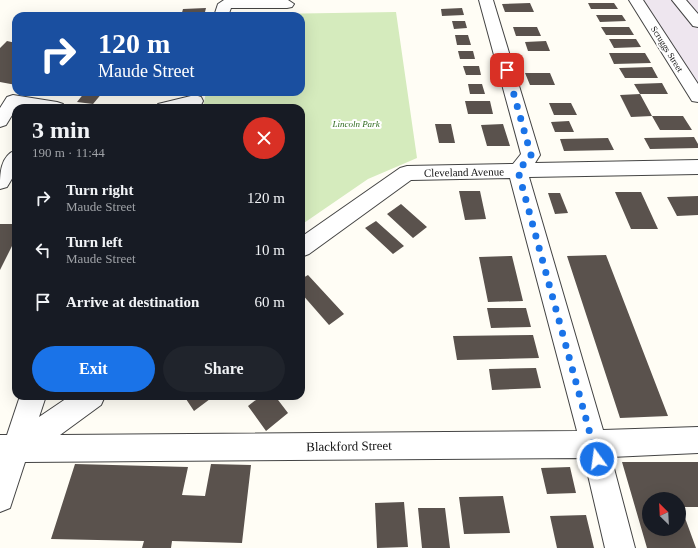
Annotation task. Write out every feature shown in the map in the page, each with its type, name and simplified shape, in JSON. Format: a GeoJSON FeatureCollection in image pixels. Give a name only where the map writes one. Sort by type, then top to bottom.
{"type":"FeatureCollection","features":[{"type":"Feature","properties":{"kind":"street"},"geometry":{"type":"LineString","coordinates":[[486,0],[531,155],[518,171],[594,444],[620,548]]}},
{"type":"Feature","properties":{"kind":"street","name":"Scruggs Street"},"geometry":{"type":"LineString","coordinates":[[636,0],[698,97]]}},
{"type":"Feature","properties":{"kind":"street"},"geometry":{"type":"LineString","coordinates":[[679,0],[698,23]]}},
{"type":"Feature","properties":{"kind":"street"},"geometry":{"type":"LineString","coordinates":[[224,7],[287,4]]}},
{"type":"Feature","properties":{"kind":"street"},"geometry":{"type":"LineString","coordinates":[[180,104],[195,100]]}},
{"type":"Feature","properties":{"kind":"street"},"geometry":{"type":"LineString","coordinates":[[0,121],[13,101],[32,104]]}},
{"type":"Feature","properties":{"kind":"street"},"geometry":{"type":"LineString","coordinates":[[0,182],[12,163]]}},
{"type":"Feature","properties":{"kind":"street","name":"Cleveland Avenue"},"geometry":{"type":"LineString","coordinates":[[305,245],[407,173],[698,166]]}},
{"type":"Feature","properties":{"kind":"street"},"geometry":{"type":"LineString","coordinates":[[0,498],[8,449],[31,400]]}},
{"type":"Feature","properties":{"kind":"street"},"geometry":{"type":"LineString","coordinates":[[8,449],[86,400]]}},
{"type":"Feature","properties":{"kind":"street","name":"Blackford Street"},"geometry":{"type":"LineString","coordinates":[[8,449],[594,444],[698,440]]}},
{"type":"Feature","properties":{"kind":"shaded area"},"geometry":{"type":"Polygon","coordinates":[[[636,0],[698,0],[698,96],[636,0]]]}},
{"type":"Feature","properties":{"kind":"green space","name":"Lincoln Park"},"geometry":{"type":"Polygon","coordinates":[[[396,12],[417,158],[368,179],[305,222],[305,104],[204,104],[205,96],[305,96],[305,13],[396,12]]]}},
{"type":"Feature","properties":{"kind":"building"},"geometry":{"type":"Polygon","coordinates":[[[530,3],[534,12],[505,12],[502,4],[530,3]]]}},
{"type":"Feature","properties":{"kind":"building"},"geometry":{"type":"Polygon","coordinates":[[[588,3],[614,3],[618,9],[591,9],[588,3]]]}},
{"type":"Feature","properties":{"kind":"building"},"geometry":{"type":"Polygon","coordinates":[[[206,8],[205,12],[182,12],[183,9],[206,8]]]}},
{"type":"Feature","properties":{"kind":"building"},"geometry":{"type":"Polygon","coordinates":[[[462,8],[464,15],[442,16],[441,9],[462,8]]]}},
{"type":"Feature","properties":{"kind":"building"},"geometry":{"type":"Polygon","coordinates":[[[596,15],[622,15],[626,21],[600,22],[596,15]]]}},
{"type":"Feature","properties":{"kind":"building"},"geometry":{"type":"Polygon","coordinates":[[[452,21],[465,21],[467,28],[454,29],[452,21]]]}},
{"type":"Feature","properties":{"kind":"building"},"geometry":{"type":"Polygon","coordinates":[[[513,27],[537,27],[541,36],[516,36],[513,27]]]}},
{"type":"Feature","properties":{"kind":"building"},"geometry":{"type":"Polygon","coordinates":[[[601,27],[629,27],[634,35],[606,35],[601,27]]]}},
{"type":"Feature","properties":{"kind":"building"},"geometry":{"type":"Polygon","coordinates":[[[455,35],[468,35],[471,45],[457,45],[455,35]]]}},
{"type":"Feature","properties":{"kind":"building"},"geometry":{"type":"Polygon","coordinates":[[[609,39],[636,39],[641,47],[614,48],[609,39]]]}},
{"type":"Feature","properties":{"kind":"building"},"geometry":{"type":"Polygon","coordinates":[[[7,41],[12,42],[12,84],[0,82],[0,48],[7,41]]]}},
{"type":"Feature","properties":{"kind":"building"},"geometry":{"type":"Polygon","coordinates":[[[546,41],[550,51],[528,51],[525,42],[546,41]]]}},
{"type":"Feature","properties":{"kind":"building"},"geometry":{"type":"Polygon","coordinates":[[[458,51],[473,51],[475,59],[460,59],[458,51]]]}},
{"type":"Feature","properties":{"kind":"building"},"geometry":{"type":"Polygon","coordinates":[[[609,53],[645,53],[651,63],[614,64],[609,53]]]}},
{"type":"Feature","properties":{"kind":"building"},"geometry":{"type":"Polygon","coordinates":[[[463,66],[479,66],[481,75],[466,75],[463,66]]]}},
{"type":"Feature","properties":{"kind":"building"},"geometry":{"type":"Polygon","coordinates":[[[652,67],[658,78],[625,78],[619,68],[652,67]]]}},
{"type":"Feature","properties":{"kind":"building"},"geometry":{"type":"Polygon","coordinates":[[[525,73],[550,73],[555,85],[530,85],[525,73]]]}},
{"type":"Feature","properties":{"kind":"building"},"geometry":{"type":"Polygon","coordinates":[[[662,83],[668,94],[640,94],[634,84],[662,83]]]}},
{"type":"Feature","properties":{"kind":"building"},"geometry":{"type":"Polygon","coordinates":[[[468,84],[482,84],[485,94],[470,94],[468,84]]]}},
{"type":"Feature","properties":{"kind":"building"},"geometry":{"type":"Polygon","coordinates":[[[640,94],[652,116],[631,117],[620,95],[640,94]]]}},
{"type":"Feature","properties":{"kind":"building"},"geometry":{"type":"Polygon","coordinates":[[[82,96],[100,96],[93,104],[77,102],[82,96]]]}},
{"type":"Feature","properties":{"kind":"building"},"geometry":{"type":"Polygon","coordinates":[[[465,101],[490,101],[493,114],[468,114],[465,101]]]}},
{"type":"Feature","properties":{"kind":"building"},"geometry":{"type":"Polygon","coordinates":[[[549,103],[571,103],[577,115],[554,115],[549,103]]]}},
{"type":"Feature","properties":{"kind":"building"},"geometry":{"type":"Polygon","coordinates":[[[652,116],[683,116],[692,130],[660,130],[652,116]]]}},
{"type":"Feature","properties":{"kind":"building"},"geometry":{"type":"Polygon","coordinates":[[[569,121],[574,132],[555,132],[551,122],[569,121]]]}},
{"type":"Feature","properties":{"kind":"building"},"geometry":{"type":"Polygon","coordinates":[[[435,124],[451,124],[455,143],[439,143],[435,124]]]}},
{"type":"Feature","properties":{"kind":"building"},"geometry":{"type":"Polygon","coordinates":[[[503,124],[510,146],[487,146],[481,125],[503,124]]]}},
{"type":"Feature","properties":{"kind":"building"},"geometry":{"type":"Polygon","coordinates":[[[694,137],[698,144],[698,148],[650,149],[644,138],[694,137]]]}},
{"type":"Feature","properties":{"kind":"building"},"geometry":{"type":"Polygon","coordinates":[[[608,138],[614,150],[564,151],[560,139],[608,138]]]}},
{"type":"Feature","properties":{"kind":"building"},"geometry":{"type":"Polygon","coordinates":[[[459,191],[480,191],[486,219],[465,220],[459,191]]]}},
{"type":"Feature","properties":{"kind":"building"},"geometry":{"type":"Polygon","coordinates":[[[615,192],[641,192],[658,229],[631,229],[615,192]]]}},
{"type":"Feature","properties":{"kind":"building"},"geometry":{"type":"Polygon","coordinates":[[[548,193],[560,193],[568,213],[555,214],[548,193]]]}},
{"type":"Feature","properties":{"kind":"building"},"geometry":{"type":"Polygon","coordinates":[[[698,196],[698,215],[677,216],[667,197],[698,196]]]}},
{"type":"Feature","properties":{"kind":"building"},"geometry":{"type":"Polygon","coordinates":[[[401,204],[427,227],[413,238],[387,214],[401,204]]]}},
{"type":"Feature","properties":{"kind":"building"},"geometry":{"type":"Polygon","coordinates":[[[376,221],[404,246],[393,254],[365,228],[376,221]]]}},
{"type":"Feature","properties":{"kind":"building"},"geometry":{"type":"Polygon","coordinates":[[[0,224],[12,224],[12,246],[0,270],[0,224]]]}},
{"type":"Feature","properties":{"kind":"building"},"geometry":{"type":"Polygon","coordinates":[[[606,255],[668,416],[620,418],[567,256],[606,255]]]}},
{"type":"Feature","properties":{"kind":"building"},"geometry":{"type":"Polygon","coordinates":[[[512,256],[523,301],[488,302],[479,257],[512,256]]]}},
{"type":"Feature","properties":{"kind":"building"},"geometry":{"type":"Polygon","coordinates":[[[308,275],[344,314],[329,325],[305,298],[305,277],[308,275]]]}},
{"type":"Feature","properties":{"kind":"building"},"geometry":{"type":"Polygon","coordinates":[[[487,308],[526,308],[531,327],[491,328],[487,308]]]}},
{"type":"Feature","properties":{"kind":"building"},"geometry":{"type":"Polygon","coordinates":[[[533,335],[539,358],[457,360],[453,336],[533,335]]]}},
{"type":"Feature","properties":{"kind":"building"},"geometry":{"type":"Polygon","coordinates":[[[536,368],[541,388],[492,390],[489,369],[536,368]]]}},
{"type":"Feature","properties":{"kind":"building"},"geometry":{"type":"Polygon","coordinates":[[[187,400],[209,400],[194,411],[187,400]]]}},
{"type":"Feature","properties":{"kind":"building"},"geometry":{"type":"Polygon","coordinates":[[[256,400],[278,400],[288,413],[266,431],[248,406],[256,400]]]}},
{"type":"Feature","properties":{"kind":"building"},"geometry":{"type":"Polygon","coordinates":[[[622,462],[698,462],[698,507],[686,507],[686,492],[642,492],[642,531],[622,462]]]}},
{"type":"Feature","properties":{"kind":"building"},"geometry":{"type":"Polygon","coordinates":[[[75,464],[188,467],[182,495],[205,496],[211,464],[251,465],[242,543],[172,541],[171,548],[142,548],[144,541],[51,539],[75,464]]]}},
{"type":"Feature","properties":{"kind":"building"},"geometry":{"type":"Polygon","coordinates":[[[570,467],[576,493],[547,494],[541,468],[570,467]]]}},
{"type":"Feature","properties":{"kind":"building"},"geometry":{"type":"Polygon","coordinates":[[[503,496],[510,533],[464,534],[459,497],[503,496]]]}},
{"type":"Feature","properties":{"kind":"building"},"geometry":{"type":"Polygon","coordinates":[[[404,502],[408,547],[377,548],[375,503],[404,502]]]}},
{"type":"Feature","properties":{"kind":"building"},"geometry":{"type":"Polygon","coordinates":[[[418,508],[445,508],[450,548],[422,548],[418,508]]]}},
{"type":"Feature","properties":{"kind":"building"},"geometry":{"type":"Polygon","coordinates":[[[586,515],[594,548],[557,548],[550,516],[586,515]]]}},
{"type":"Feature","properties":{"kind":"building"},"geometry":{"type":"Polygon","coordinates":[[[686,521],[696,548],[647,548],[644,536],[686,536],[686,521]]]}},
{"type":"Feature","properties":{"kind":"route"},"geometry":{"type":"LineString","coordinates":[[507,70],[531,155],[518,171],[597,459]]}}]}
